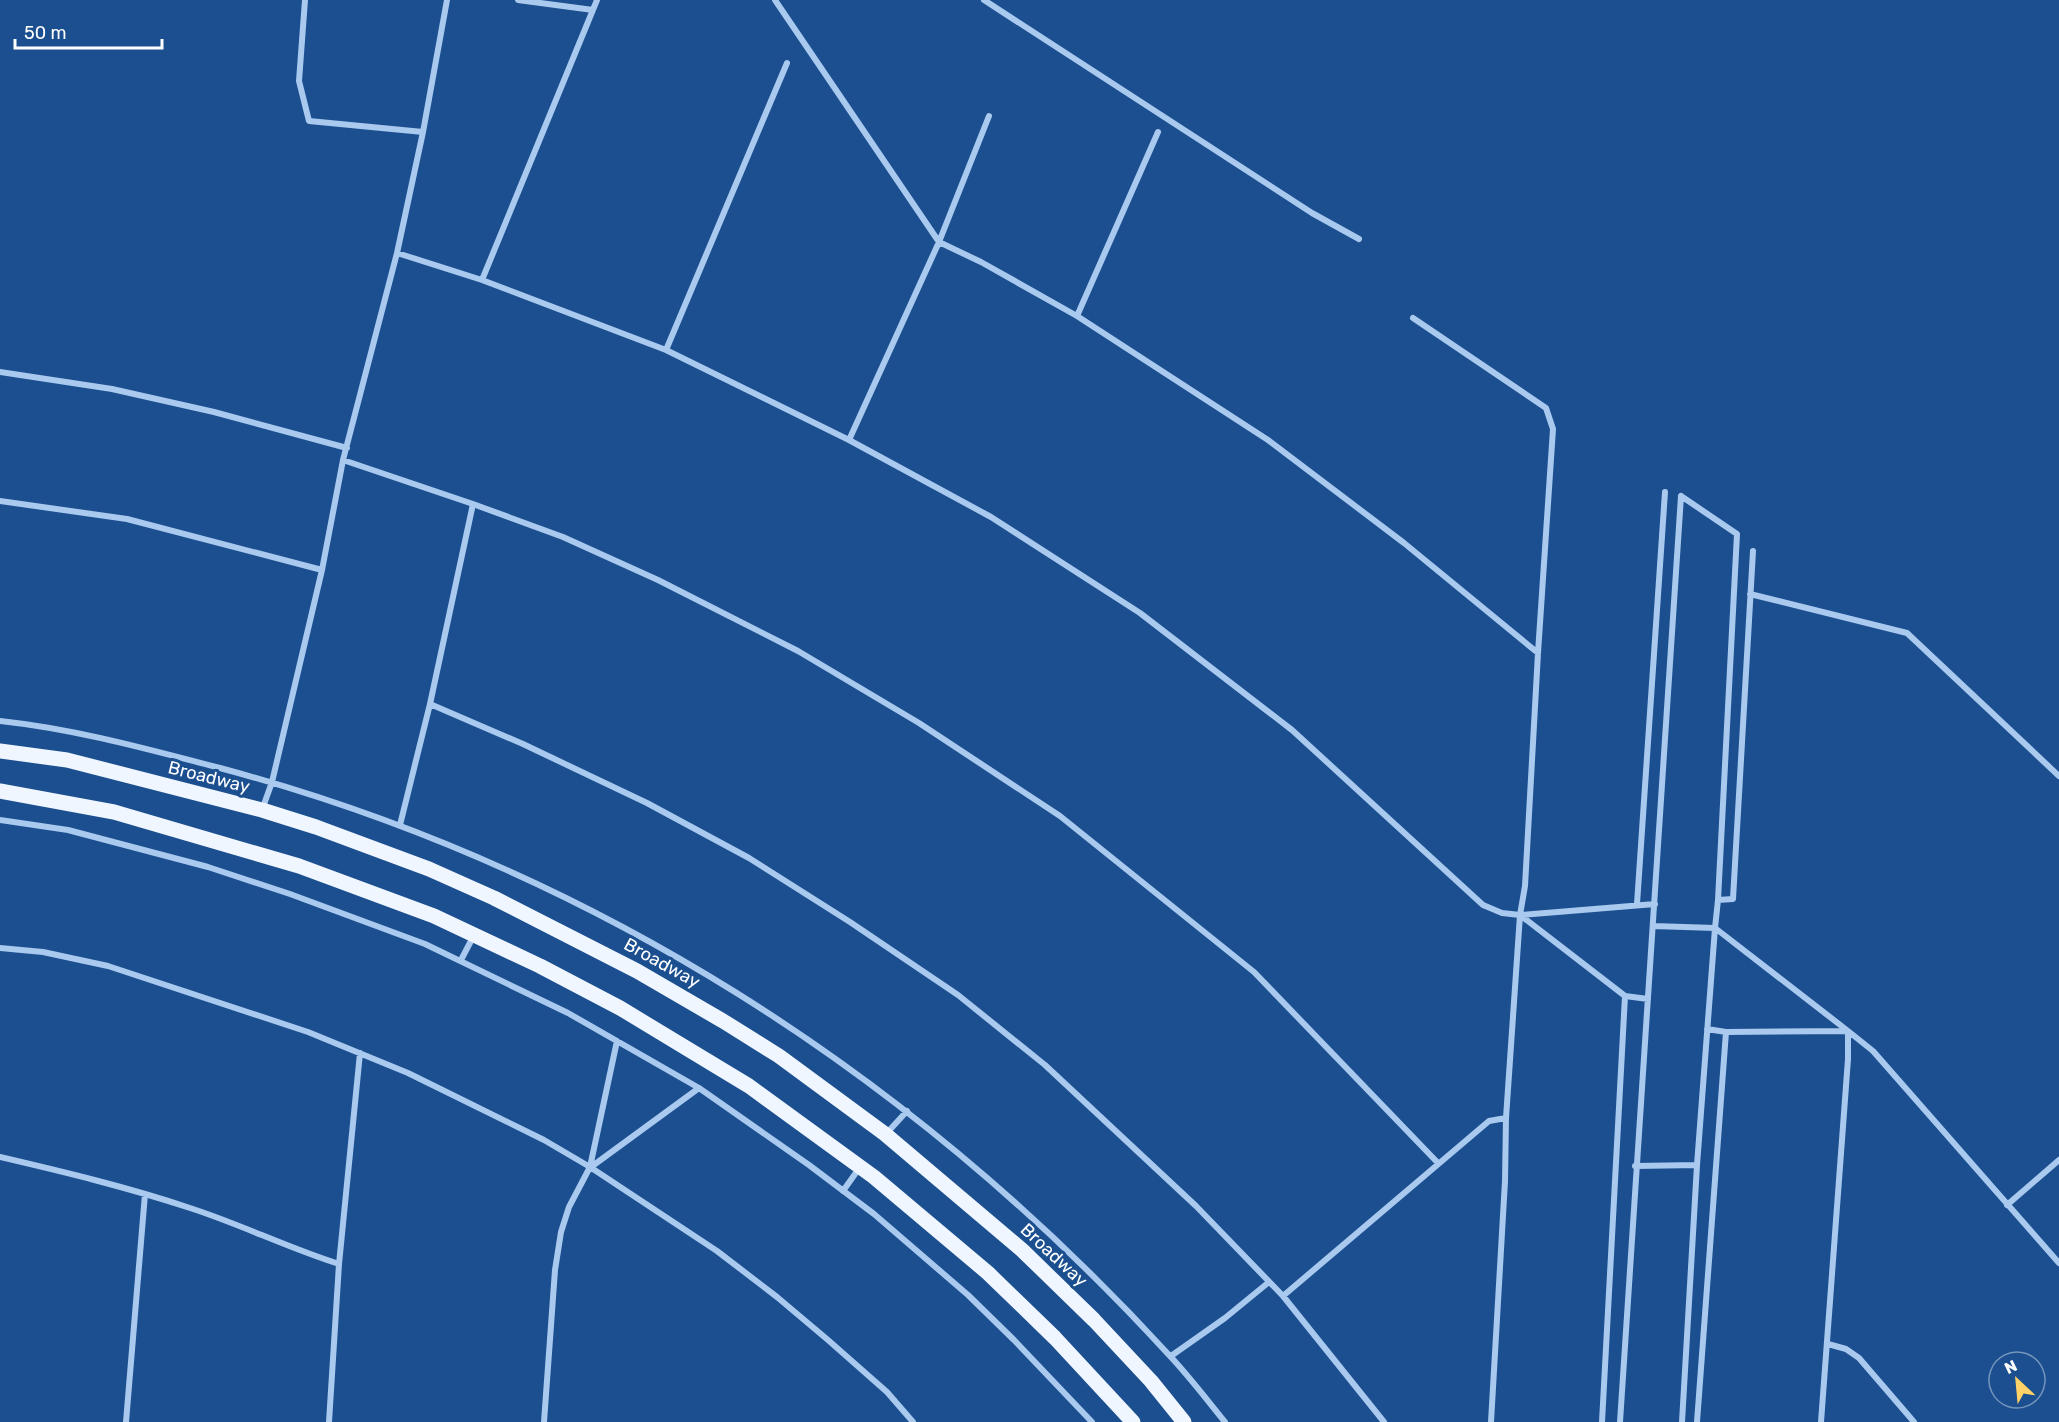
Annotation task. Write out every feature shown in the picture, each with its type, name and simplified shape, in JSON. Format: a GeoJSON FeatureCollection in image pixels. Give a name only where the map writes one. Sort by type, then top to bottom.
{"type":"FeatureCollection","features":[{"type":"Feature","properties":{"kind":"main road","name":"Broadway"},"geometry":{"type":"LineString","coordinates":[[0,751],[67,760],[262,810],[316,827],[429,870],[559,930],[637,971],[778,1056],[885,1134],[1022,1250],[1094,1320],[1151,1381],[1184,1422]]}},
{"type":"Feature","properties":{"kind":"main road"},"geometry":{"type":"LineString","coordinates":[[0,791],[114,812],[299,866],[434,916],[540,966],[620,1008],[749,1086],[860,1166],[988,1273],[1055,1338],[1133,1422]]}},
{"type":"Feature","properties":{"kind":"street"},"geometry":{"type":"LineString","coordinates":[[305,0],[299,81],[309,121],[423,132]]}},
{"type":"Feature","properties":{"kind":"street"},"geometry":{"type":"LineString","coordinates":[[262,810],[272,782],[322,570],[343,460],[397,253],[423,132],[447,0]]}},
{"type":"Feature","properties":{"kind":"street"},"geometry":{"type":"LineString","coordinates":[[518,0],[592,10]]}},
{"type":"Feature","properties":{"kind":"street"},"geometry":{"type":"LineString","coordinates":[[482,280],[597,0]]}},
{"type":"Feature","properties":{"kind":"street"},"geometry":{"type":"LineString","coordinates":[[775,0],[939,242],[981,262],[1077,316],[1268,440],[1404,543],[1538,653]]}},
{"type":"Feature","properties":{"kind":"street"},"geometry":{"type":"LineString","coordinates":[[984,0],[1312,213],[1359,239]]}},
{"type":"Feature","properties":{"kind":"street"},"geometry":{"type":"LineString","coordinates":[[666,350],[787,63]]}},
{"type":"Feature","properties":{"kind":"street"},"geometry":{"type":"LineString","coordinates":[[849,440],[939,242],[988,116]]}},
{"type":"Feature","properties":{"kind":"street"},"geometry":{"type":"LineString","coordinates":[[1077,316],[1158,132]]}},
{"type":"Feature","properties":{"kind":"street"},"geometry":{"type":"LineString","coordinates":[[397,253],[482,280],[666,350],[849,440],[991,518],[1140,613],[1292,730],[1483,904],[1502,914],[1520,915],[1655,904]]}},
{"type":"Feature","properties":{"kind":"street"},"geometry":{"type":"LineString","coordinates":[[1413,318],[1546,408],[1553,429],[1524,886],[1506,1118],[1505,1181],[1491,1422]]}},
{"type":"Feature","properties":{"kind":"street"},"geometry":{"type":"LineString","coordinates":[[0,372],[112,389],[214,412],[346,448]]}},
{"type":"Feature","properties":{"kind":"street"},"geometry":{"type":"LineString","coordinates":[[343,460],[473,504],[573,542],[658,580],[798,651],[919,723],[1060,816],[1254,972],[1438,1163]]}},
{"type":"Feature","properties":{"kind":"street"},"geometry":{"type":"LineString","coordinates":[[1637,904],[1665,492]]}},
{"type":"Feature","properties":{"kind":"street"},"geometry":{"type":"LineString","coordinates":[[1620,1422],[1635,1166],[1655,904],[1681,496],[1737,534],[1718,900],[1697,1165],[1682,1422]]}},
{"type":"Feature","properties":{"kind":"street"},"geometry":{"type":"LineString","coordinates":[[0,501],[127,519],[322,570]]}},
{"type":"Feature","properties":{"kind":"street"},"geometry":{"type":"LineString","coordinates":[[400,825],[430,704],[473,504]]}},
{"type":"Feature","properties":{"kind":"street"},"geometry":{"type":"LineString","coordinates":[[1718,900],[1733,899],[1753,551]]}},
{"type":"Feature","properties":{"kind":"street"},"geometry":{"type":"LineString","coordinates":[[1750,594],[1907,633],[2059,776]]}},
{"type":"Feature","properties":{"kind":"street"},"geometry":{"type":"LineString","coordinates":[[430,704],[523,744],[647,803],[750,858],[958,995],[1054,1073],[1196,1206],[1283,1296],[1384,1422]]}},
{"type":"Feature","properties":{"kind":"street"},"geometry":{"type":"LineString","coordinates":[[0,721],[89,735],[272,782],[400,825],[554,892],[687,961],[814,1043],[907,1111],[995,1184],[1065,1247],[1171,1356],[1225,1422]]}},
{"type":"Feature","properties":{"kind":"street"},"geometry":{"type":"LineString","coordinates":[[0,820],[68,830],[208,867],[387,929],[461,960],[617,1041],[699,1088],[874,1214],[968,1295],[1092,1422]]}},
{"type":"Feature","properties":{"kind":"street"},"geometry":{"type":"LineString","coordinates":[[1520,915],[1624,996],[1648,999]]}},
{"type":"Feature","properties":{"kind":"street"},"geometry":{"type":"LineString","coordinates":[[1653,927],[1715,928],[1873,1051],[2059,1263]]}},
{"type":"Feature","properties":{"kind":"street"},"geometry":{"type":"LineString","coordinates":[[461,960],[474,936]]}},
{"type":"Feature","properties":{"kind":"street"},"geometry":{"type":"LineString","coordinates":[[0,948],[43,952],[108,966],[308,1032],[408,1073],[544,1140],[590,1167],[709,1245],[777,1297],[887,1392],[914,1422]]}},
{"type":"Feature","properties":{"kind":"street"},"geometry":{"type":"LineString","coordinates":[[1602,1422],[1624,996]]}},
{"type":"Feature","properties":{"kind":"street"},"geometry":{"type":"LineString","coordinates":[[1707,1029],[1726,1032],[1848,1031]]}},
{"type":"Feature","properties":{"kind":"street"},"geometry":{"type":"LineString","coordinates":[[1821,1422],[1848,1059],[1848,1031]]}},
{"type":"Feature","properties":{"kind":"street"},"geometry":{"type":"LineString","coordinates":[[1697,1422],[1726,1032]]}},
{"type":"Feature","properties":{"kind":"street"},"geometry":{"type":"LineString","coordinates":[[543,1422],[555,1270],[561,1232],[569,1207],[590,1167],[617,1041]]}},
{"type":"Feature","properties":{"kind":"street"},"geometry":{"type":"LineString","coordinates":[[329,1422],[339,1264],[360,1053]]}},
{"type":"Feature","properties":{"kind":"street"},"geometry":{"type":"LineString","coordinates":[[590,1167],[699,1088]]}},
{"type":"Feature","properties":{"kind":"street"},"geometry":{"type":"LineString","coordinates":[[885,1134],[907,1111]]}},
{"type":"Feature","properties":{"kind":"street"},"geometry":{"type":"LineString","coordinates":[[1283,1296],[1489,1121],[1495,1118],[1506,1118]]}},
{"type":"Feature","properties":{"kind":"street"},"geometry":{"type":"LineString","coordinates":[[0,1157],[74,1174],[191,1208],[310,1255],[339,1264]]}},
{"type":"Feature","properties":{"kind":"street"},"geometry":{"type":"LineString","coordinates":[[2007,1205],[2059,1160]]}},
{"type":"Feature","properties":{"kind":"street"},"geometry":{"type":"LineString","coordinates":[[1635,1166],[1697,1165]]}},
{"type":"Feature","properties":{"kind":"street"},"geometry":{"type":"LineString","coordinates":[[843,1191],[860,1166]]}},
{"type":"Feature","properties":{"kind":"street"},"geometry":{"type":"LineString","coordinates":[[126,1422],[145,1194]]}},
{"type":"Feature","properties":{"kind":"street"},"geometry":{"type":"LineString","coordinates":[[1171,1356],[1225,1318],[1269,1282]]}},
{"type":"Feature","properties":{"kind":"street"},"geometry":{"type":"LineString","coordinates":[[1828,1344],[1846,1349],[1859,1358],[1914,1422]]}}]}
